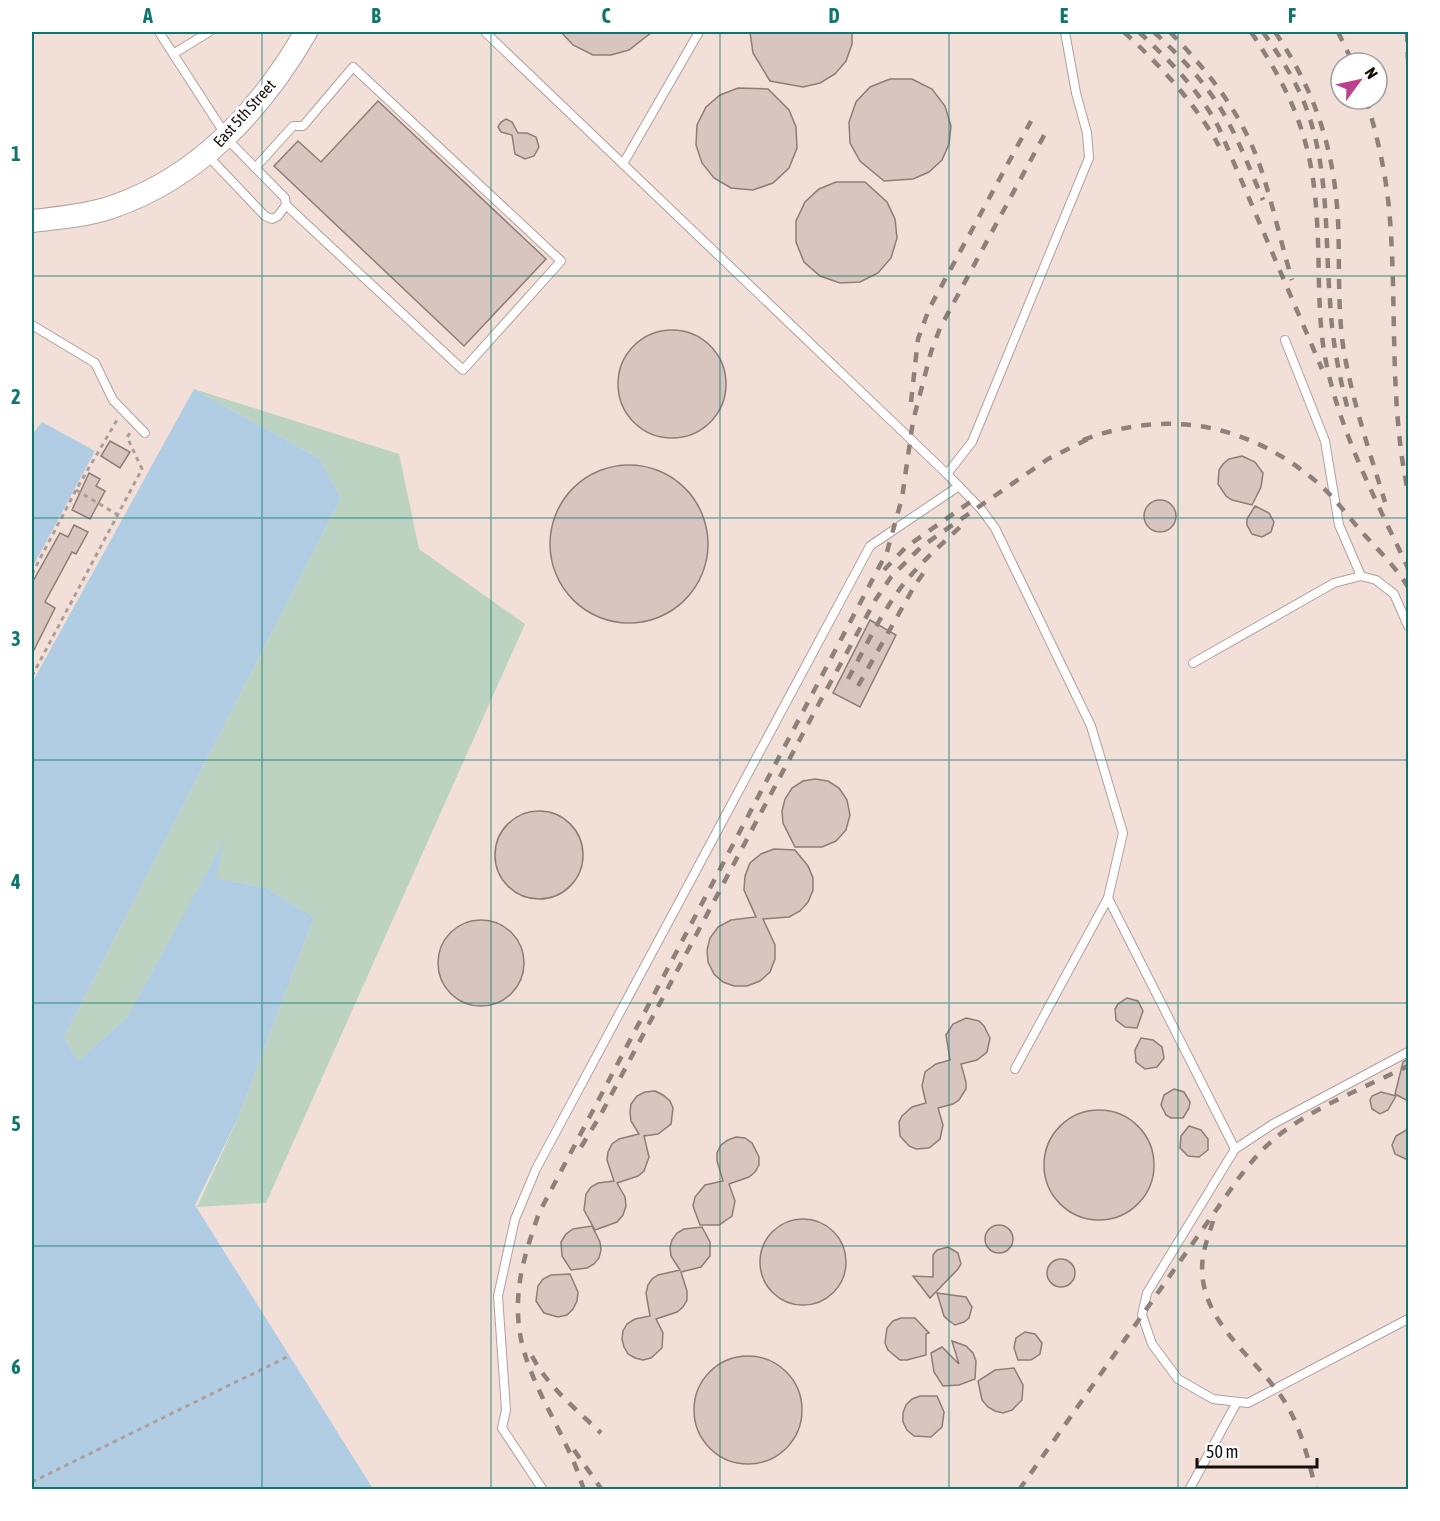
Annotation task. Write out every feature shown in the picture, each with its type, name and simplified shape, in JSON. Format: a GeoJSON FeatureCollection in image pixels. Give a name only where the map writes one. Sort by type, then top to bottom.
{"type":"FeatureCollection","features":[{"type":"Feature","properties":{"kind":"street","name":"East 5th Street"},"geometry":{"type":"LineString","coordinates":[[32,221],[108,209],[150,191],[192,166],[226,137],[258,103],[288,63],[306,32]]}},
{"type":"Feature","properties":{"kind":"lane"},"geometry":{"type":"LineString","coordinates":[[159,32],[226,137],[255,168],[285,198],[286,205],[463,370],[561,261],[353,68],[303,126],[293,126],[255,168]]}},
{"type":"Feature","properties":{"kind":"lane"},"geometry":{"type":"LineString","coordinates":[[173,54],[208,32]]}},
{"type":"Feature","properties":{"kind":"lane"},"geometry":{"type":"LineString","coordinates":[[485,32],[947,474],[981,509],[995,528],[1091,726],[1123,833],[1108,898],[1015,1069]]}},
{"type":"Feature","properties":{"kind":"lane"},"geometry":{"type":"LineString","coordinates":[[623,164],[699,32]]}},
{"type":"Feature","properties":{"kind":"lane"},"geometry":{"type":"LineString","coordinates":[[947,474],[972,442],[1089,158],[1087,133],[1076,93],[1065,32]]}},
{"type":"Feature","properties":{"kind":"lane"},"geometry":{"type":"LineString","coordinates":[[206,154],[265,216],[272,219],[278,216],[286,205]]}},
{"type":"Feature","properties":{"kind":"lane"},"geometry":{"type":"LineString","coordinates":[[32,325],[95,363],[113,400],[145,433]]}},
{"type":"Feature","properties":{"kind":"lane"},"geometry":{"type":"LineString","coordinates":[[1285,340],[1324,441],[1339,525],[1361,576]]}},
{"type":"Feature","properties":{"kind":"lane"},"geometry":{"type":"LineString","coordinates":[[543,1490],[502,1428],[506,1410],[498,1296],[514,1219],[536,1169],[870,546],[959,486]]}},
{"type":"Feature","properties":{"kind":"lane"},"geometry":{"type":"LineString","coordinates":[[1193,663],[1334,583],[1361,576],[1376,580],[1394,594],[1408,626]]}},
{"type":"Feature","properties":{"kind":"lane"},"geometry":{"type":"LineString","coordinates":[[1108,898],[1234,1149]]}},
{"type":"Feature","properties":{"kind":"lane"},"geometry":{"type":"LineString","coordinates":[[1408,1052],[1273,1125],[1234,1149],[1147,1293],[1142,1315],[1152,1344],[1178,1379],[1213,1399],[1248,1403],[1408,1319]]}},
{"type":"Feature","properties":{"kind":"lane"},"geometry":{"type":"LineString","coordinates":[[1189,1490],[1237,1402]]}},
{"type":"Feature","properties":{"kind":"path"},"geometry":{"type":"LineString","coordinates":[[32,574],[76,490],[123,410]]}},
{"type":"Feature","properties":{"kind":"path"},"geometry":{"type":"LineString","coordinates":[[32,676],[142,468],[128,437],[136,424]]}},
{"type":"Feature","properties":{"kind":"path"},"geometry":{"type":"LineString","coordinates":[[76,490],[118,515]]}},
{"type":"Feature","properties":{"kind":"path"},"geometry":{"type":"LineString","coordinates":[[32,1482],[289,1356]]}},
{"type":"Feature","properties":{"kind":"green space"},"geometry":{"type":"Polygon","coordinates":[[[194,389],[399,454],[419,549],[525,624],[266,1203],[197,1207],[238,1118],[314,917],[266,888],[215,878],[223,844],[127,1017],[78,1061],[64,1037],[341,498],[319,458],[194,389]]]}},
{"type":"Feature","properties":{"kind":"water"},"geometry":{"type":"Polygon","coordinates":[[[194,389],[319,458],[341,498],[64,1037],[78,1061],[127,1017],[224,841],[216,878],[266,888],[314,917],[238,1118],[195,1205],[373,1489],[32,1489],[32,683],[194,389]]]}},
{"type":"Feature","properties":{"kind":"water"},"geometry":{"type":"Polygon","coordinates":[[[42,422],[95,451],[32,568],[32,435],[42,422]]]}},
{"type":"Feature","properties":{"kind":"building"},"geometry":{"type":"Polygon","coordinates":[[[561,32],[652,32],[629,50],[611,55],[593,55],[573,45],[561,32]]]}},
{"type":"Feature","properties":{"kind":"building"},"geometry":{"type":"Polygon","coordinates":[[[750,32],[852,32],[852,44],[846,61],[835,74],[820,83],[803,87],[770,81],[753,53],[750,32]]]}},
{"type":"Feature","properties":{"kind":"building"},"geometry":{"type":"Polygon","coordinates":[[[890,79],[912,79],[932,89],[945,106],[951,126],[949,144],[942,160],[929,172],[913,179],[884,181],[860,161],[850,143],[849,122],[856,102],[870,87],[890,79]]]}},
{"type":"Feature","properties":{"kind":"building"},"geometry":{"type":"Polygon","coordinates":[[[738,88],[768,89],[789,110],[796,127],[797,148],[789,168],[773,183],[753,190],[731,188],[714,178],[702,163],[696,145],[697,125],[706,107],[720,95],[738,88]]]}},
{"type":"Feature","properties":{"kind":"building"},"geometry":{"type":"Polygon","coordinates":[[[378,101],[546,259],[464,346],[274,166],[298,141],[321,162],[378,101]]]}},
{"type":"Feature","properties":{"kind":"building"},"geometry":{"type":"Polygon","coordinates":[[[506,119],[512,122],[518,133],[527,133],[536,137],[539,147],[534,156],[525,159],[515,154],[512,135],[501,132],[498,127],[506,119]]]}},
{"type":"Feature","properties":{"kind":"building"},"geometry":{"type":"Polygon","coordinates":[[[836,182],[865,182],[887,202],[895,219],[897,238],[891,258],[878,273],[860,282],[840,283],[820,276],[804,262],[796,242],[796,221],[805,202],[819,189],[836,182]]]}},
{"type":"Feature","properties":{"kind":"building"},"geometry":{"type":"Polygon","coordinates":[[[672,330],[693,334],[710,346],[722,363],[726,384],[722,405],[710,422],[693,434],[672,438],[651,434],[634,422],[622,405],[618,384],[622,363],[634,346],[651,334],[672,330]]]}},
{"type":"Feature","properties":{"kind":"building"},"geometry":{"type":"Polygon","coordinates":[[[110,441],[130,452],[120,468],[101,456],[110,441]]]}},
{"type":"Feature","properties":{"kind":"building"},"geometry":{"type":"Polygon","coordinates":[[[1242,456],[1255,462],[1263,473],[1261,487],[1252,505],[1232,500],[1226,496],[1218,484],[1219,470],[1223,464],[1229,459],[1242,456]]]}},
{"type":"Feature","properties":{"kind":"building"},"geometry":{"type":"Polygon","coordinates":[[[629,465],[644,466],[659,471],[673,478],[685,488],[695,500],[702,514],[707,529],[707,559],[702,574],[695,588],[685,600],[673,610],[659,617],[644,622],[629,623],[614,622],[599,617],[585,610],[573,600],[563,588],[556,574],[551,559],[550,544],[551,529],[556,514],[563,500],[573,488],[585,478],[599,471],[614,466],[629,465]]]}},
{"type":"Feature","properties":{"kind":"building"},"geometry":{"type":"Polygon","coordinates":[[[89,473],[100,479],[96,486],[105,491],[90,519],[72,510],[89,473]]]}},
{"type":"Feature","properties":{"kind":"building"},"geometry":{"type":"Polygon","coordinates":[[[1160,500],[1171,505],[1176,516],[1171,527],[1160,532],[1149,527],[1144,516],[1149,505],[1160,500]]]}},
{"type":"Feature","properties":{"kind":"building"},"geometry":{"type":"Polygon","coordinates":[[[1255,506],[1269,513],[1274,522],[1271,532],[1262,537],[1252,534],[1247,525],[1247,519],[1255,506]]]}},
{"type":"Feature","properties":{"kind":"building"},"geometry":{"type":"Polygon","coordinates":[[[74,525],[88,532],[76,554],[72,552],[45,602],[55,608],[32,654],[32,583],[60,533],[68,537],[74,525]]]}},
{"type":"Feature","properties":{"kind":"building"},"geometry":{"type":"Polygon","coordinates":[[[870,620],[896,635],[860,707],[833,693],[870,620]]]}},
{"type":"Feature","properties":{"kind":"building"},"geometry":{"type":"Polygon","coordinates":[[[815,779],[828,781],[839,788],[847,800],[850,815],[846,830],[836,841],[822,847],[795,847],[783,823],[782,811],[785,799],[792,788],[803,781],[815,779]]]}},
{"type":"Feature","properties":{"kind":"building"},"geometry":{"type":"Polygon","coordinates":[[[530,811],[548,811],[564,818],[576,830],[583,846],[583,864],[576,880],[564,892],[548,899],[530,899],[514,892],[502,880],[495,864],[495,846],[502,830],[514,818],[530,811]]]}},
{"type":"Feature","properties":{"kind":"building"},"geometry":{"type":"Polygon","coordinates":[[[774,849],[795,850],[808,866],[813,878],[813,890],[808,902],[800,911],[789,917],[763,919],[775,945],[775,959],[770,972],[760,981],[747,986],[734,986],[723,982],[714,974],[708,962],[707,950],[710,938],[718,927],[731,920],[756,917],[744,890],[745,876],[750,863],[761,854],[774,849]]]}},
{"type":"Feature","properties":{"kind":"building"},"geometry":{"type":"Polygon","coordinates":[[[481,920],[505,927],[517,939],[524,963],[517,987],[505,999],[481,1006],[457,999],[445,987],[438,963],[445,939],[457,927],[481,920]]]}},
{"type":"Feature","properties":{"kind":"building"},"geometry":{"type":"Polygon","coordinates":[[[1127,998],[1138,1001],[1143,1011],[1137,1028],[1125,1027],[1116,1020],[1115,1009],[1127,998]]]}},
{"type":"Feature","properties":{"kind":"building"},"geometry":{"type":"Polygon","coordinates":[[[966,1018],[979,1021],[984,1026],[990,1038],[987,1052],[977,1060],[961,1064],[966,1089],[959,1100],[938,1108],[943,1125],[940,1139],[929,1148],[916,1149],[909,1146],[900,1136],[899,1122],[912,1107],[926,1103],[922,1086],[925,1072],[936,1064],[950,1060],[946,1035],[953,1024],[966,1018]]]}},
{"type":"Feature","properties":{"kind":"building"},"geometry":{"type":"Polygon","coordinates":[[[1141,1038],[1153,1040],[1162,1047],[1164,1058],[1157,1067],[1145,1069],[1136,1062],[1135,1050],[1141,1038]]]}},
{"type":"Feature","properties":{"kind":"building"},"geometry":{"type":"Polygon","coordinates":[[[1408,1059],[1408,1101],[1395,1094],[1403,1062],[1408,1059]]]}},
{"type":"Feature","properties":{"kind":"building"},"geometry":{"type":"Polygon","coordinates":[[[1174,1089],[1184,1092],[1190,1102],[1183,1118],[1171,1118],[1166,1115],[1161,1105],[1164,1095],[1174,1089]]]}},
{"type":"Feature","properties":{"kind":"building"},"geometry":{"type":"Polygon","coordinates":[[[655,1091],[670,1101],[673,1108],[671,1124],[658,1134],[644,1136],[649,1157],[644,1171],[638,1176],[617,1183],[625,1197],[626,1206],[623,1215],[617,1222],[595,1230],[584,1210],[586,1194],[598,1183],[614,1181],[607,1160],[608,1152],[612,1144],[619,1139],[639,1134],[631,1121],[631,1104],[637,1096],[655,1091]]]}},
{"type":"Feature","properties":{"kind":"building"},"geometry":{"type":"Polygon","coordinates":[[[1381,1092],[1396,1096],[1388,1110],[1380,1114],[1372,1109],[1370,1100],[1372,1096],[1381,1092]]]}},
{"type":"Feature","properties":{"kind":"building"},"geometry":{"type":"Polygon","coordinates":[[[1099,1110],[1120,1115],[1138,1126],[1149,1144],[1154,1165],[1149,1186],[1138,1204],[1120,1215],[1099,1220],[1078,1215],[1060,1204],[1049,1186],[1044,1165],[1049,1144],[1060,1126],[1078,1115],[1099,1110]]]}},
{"type":"Feature","properties":{"kind":"building"},"geometry":{"type":"Polygon","coordinates":[[[1189,1126],[1201,1130],[1208,1139],[1208,1150],[1199,1157],[1188,1156],[1180,1148],[1181,1136],[1189,1126]]]}},
{"type":"Feature","properties":{"kind":"building"},"geometry":{"type":"Polygon","coordinates":[[[1408,1129],[1408,1160],[1395,1154],[1392,1145],[1396,1136],[1408,1129]]]}},
{"type":"Feature","properties":{"kind":"building"},"geometry":{"type":"Polygon","coordinates":[[[736,1137],[745,1138],[752,1143],[759,1157],[759,1165],[749,1177],[729,1184],[735,1201],[732,1216],[719,1225],[700,1225],[693,1206],[695,1197],[705,1185],[723,1181],[717,1153],[721,1145],[736,1137]]]}},
{"type":"Feature","properties":{"kind":"building"},"geometry":{"type":"Polygon","coordinates":[[[803,1219],[820,1222],[834,1231],[843,1245],[846,1262],[843,1279],[834,1293],[820,1302],[803,1305],[786,1302],[772,1293],[763,1279],[760,1262],[763,1245],[772,1231],[786,1222],[803,1219]]]}},
{"type":"Feature","properties":{"kind":"building"},"geometry":{"type":"Polygon","coordinates":[[[999,1225],[1009,1229],[1013,1239],[1009,1249],[999,1253],[989,1249],[985,1239],[989,1229],[999,1225]]]}},
{"type":"Feature","properties":{"kind":"building"},"geometry":{"type":"Polygon","coordinates":[[[592,1226],[600,1242],[599,1258],[587,1268],[571,1270],[562,1256],[561,1242],[573,1229],[592,1226]]]}},
{"type":"Feature","properties":{"kind":"building"},"geometry":{"type":"Polygon","coordinates":[[[702,1227],[710,1242],[710,1256],[701,1267],[681,1272],[687,1291],[687,1300],[683,1307],[677,1312],[656,1319],[663,1333],[662,1348],[651,1358],[643,1360],[635,1358],[628,1354],[624,1347],[623,1331],[627,1324],[635,1319],[650,1316],[646,1293],[652,1279],[658,1275],[680,1270],[671,1256],[670,1247],[677,1233],[684,1229],[702,1227]]]}},
{"type":"Feature","properties":{"kind":"building"},"geometry":{"type":"Polygon","coordinates":[[[948,1247],[958,1253],[961,1264],[930,1298],[913,1276],[933,1277],[933,1255],[937,1250],[948,1247]]]}},
{"type":"Feature","properties":{"kind":"building"},"geometry":{"type":"Polygon","coordinates":[[[1061,1259],[1071,1263],[1075,1273],[1071,1283],[1061,1287],[1051,1283],[1047,1273],[1051,1263],[1061,1259]]]}},
{"type":"Feature","properties":{"kind":"building"},"geometry":{"type":"Polygon","coordinates":[[[570,1274],[578,1292],[573,1309],[567,1315],[558,1317],[544,1313],[536,1301],[538,1286],[543,1279],[551,1275],[570,1274]]]}},
{"type":"Feature","properties":{"kind":"building"},"geometry":{"type":"Polygon","coordinates":[[[937,1293],[966,1297],[972,1307],[969,1318],[955,1325],[948,1320],[944,1316],[937,1293]]]}},
{"type":"Feature","properties":{"kind":"building"},"geometry":{"type":"Polygon","coordinates":[[[901,1318],[915,1318],[929,1333],[926,1334],[926,1355],[900,1360],[888,1350],[885,1343],[887,1328],[893,1321],[901,1318]]]}},
{"type":"Feature","properties":{"kind":"building"},"geometry":{"type":"Polygon","coordinates":[[[1025,1332],[1035,1334],[1042,1343],[1040,1354],[1031,1360],[1018,1360],[1014,1348],[1016,1338],[1025,1332]]]}},
{"type":"Feature","properties":{"kind":"building"},"geometry":{"type":"Polygon","coordinates":[[[952,1341],[966,1346],[973,1353],[976,1361],[975,1379],[959,1385],[943,1386],[934,1372],[931,1353],[942,1347],[959,1364],[952,1341]]]}},
{"type":"Feature","properties":{"kind":"building"},"geometry":{"type":"Polygon","coordinates":[[[748,1356],[769,1360],[786,1372],[798,1389],[802,1410],[798,1431],[786,1448],[769,1460],[748,1464],[727,1460],[710,1448],[698,1431],[694,1410],[698,1389],[710,1372],[727,1360],[748,1356]]]}},
{"type":"Feature","properties":{"kind":"building"},"geometry":{"type":"Polygon","coordinates":[[[1014,1368],[1023,1385],[1022,1400],[1012,1410],[1003,1413],[995,1411],[982,1400],[978,1381],[995,1370],[1014,1368]]]}},
{"type":"Feature","properties":{"kind":"building"},"geometry":{"type":"Polygon","coordinates":[[[920,1396],[937,1396],[944,1412],[942,1427],[931,1437],[914,1436],[903,1422],[906,1405],[912,1399],[920,1396]]]}},
{"type":"Feature","properties":{"kind":"railway"},"geometry":{"type":"LineString","coordinates":[[1124,32],[1176,85],[1199,114],[1219,146]]}},
{"type":"Feature","properties":{"kind":"railway"},"geometry":{"type":"LineString","coordinates":[[1139,32],[1183,77],[1219,128],[1322,369]]}},
{"type":"Feature","properties":{"kind":"railway"},"geometry":{"type":"LineString","coordinates":[[1154,32],[1193,71],[1218,104],[1236,137],[1263,200]]}},
{"type":"Feature","properties":{"kind":"railway"},"geometry":{"type":"LineString","coordinates":[[1170,32],[1211,79],[1245,130],[1261,169],[1292,280]]}},
{"type":"Feature","properties":{"kind":"railway"},"geometry":{"type":"LineString","coordinates":[[1251,32],[1290,99],[1306,144],[1315,193],[1322,340],[1331,385],[1360,465],[1408,568]]}},
{"type":"Feature","properties":{"kind":"railway"},"geometry":{"type":"LineString","coordinates":[[1263,32],[1300,93],[1315,139],[1323,185],[1332,330],[1349,414]]}},
{"type":"Feature","properties":{"kind":"railway"},"geometry":{"type":"LineString","coordinates":[[1275,32],[1301,76],[1327,144],[1336,194],[1344,352],[1357,409],[1385,502]]}},
{"type":"Feature","properties":{"kind":"railway"},"geometry":{"type":"LineString","coordinates":[[1338,32],[1347,51]]}},
{"type":"Feature","properties":{"kind":"railway"},"geometry":{"type":"LineString","coordinates":[[1407,32],[1408,59]]}},
{"type":"Feature","properties":{"kind":"railway"},"geometry":{"type":"LineString","coordinates":[[1369,111],[1389,204],[1398,424],[1408,492]]}},
{"type":"Feature","properties":{"kind":"railway"},"geometry":{"type":"LineString","coordinates":[[911,402],[918,339],[929,309],[1031,121]]}},
{"type":"Feature","properties":{"kind":"railway"},"geometry":{"type":"LineString","coordinates":[[584,1490],[570,1452],[528,1364],[519,1329],[519,1285],[539,1213],[887,552],[902,498],[913,421],[931,352],[940,328],[1047,130]]}},
{"type":"Feature","properties":{"kind":"railway"},"geometry":{"type":"LineString","coordinates":[[1083,440],[1115,430],[1146,425],[1177,424],[1207,427],[1236,435],[1264,447],[1292,463],[1324,488],[1392,565],[1408,587]]}},
{"type":"Feature","properties":{"kind":"railway"},"geometry":{"type":"LineString","coordinates":[[581,1147],[600,1116],[816,709],[876,599],[891,577],[920,548],[938,535],[1048,459],[1092,437]]}},
{"type":"Feature","properties":{"kind":"railway"},"geometry":{"type":"LineString","coordinates":[[884,570],[906,547],[970,502]]}},
{"type":"Feature","properties":{"kind":"railway"},"geometry":{"type":"LineString","coordinates":[[848,679],[880,620],[902,586],[923,562],[961,526]]}},
{"type":"Feature","properties":{"kind":"railway"},"geometry":{"type":"LineString","coordinates":[[858,686],[927,568]]}},
{"type":"Feature","properties":{"kind":"railway"},"geometry":{"type":"LineString","coordinates":[[1019,1490],[1238,1179],[1258,1154],[1302,1119],[1408,1066]]}},
{"type":"Feature","properties":{"kind":"railway"},"geometry":{"type":"LineString","coordinates":[[1213,1221],[1203,1256],[1203,1278],[1207,1298],[1228,1334],[1271,1382],[1289,1409],[1303,1443],[1316,1490]]}},
{"type":"Feature","properties":{"kind":"railway"},"geometry":{"type":"LineString","coordinates":[[532,1356],[554,1388],[601,1433]]}},
{"type":"Feature","properties":{"kind":"railway"},"geometry":{"type":"LineString","coordinates":[[574,1450],[602,1490]]}}]}
